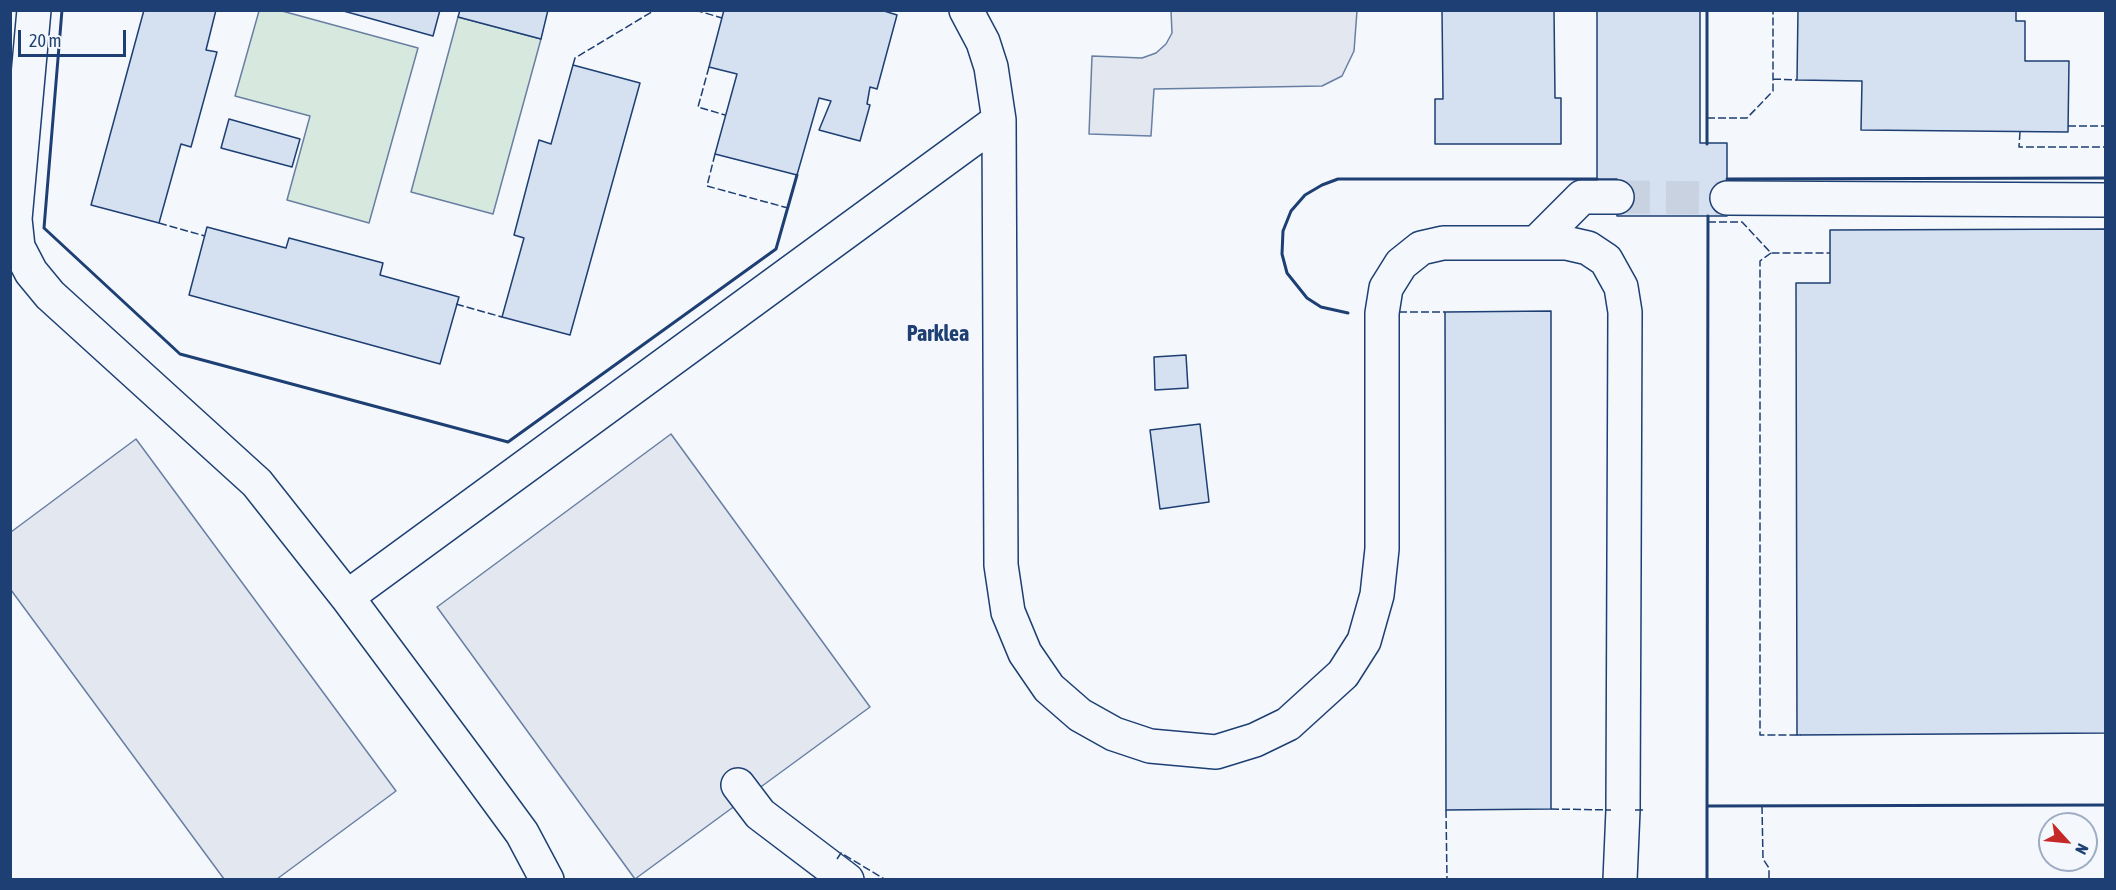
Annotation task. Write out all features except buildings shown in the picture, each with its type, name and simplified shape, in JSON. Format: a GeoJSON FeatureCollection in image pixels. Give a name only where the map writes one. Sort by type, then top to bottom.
{"type":"FeatureCollection","features":[{"type":"Feature","properties":{"kind":"lane"},"geometry":{"type":"LineString","coordinates":[[34,10],[15,219],[18,247],[31,273],[50,295],[257,483],[347,597],[522,833],[547,879]]}},
{"type":"Feature","properties":{"kind":"lane"},"geometry":{"type":"LineString","coordinates":[[966,10],[983,42],[991,66],[999,120],[1001,566],[1008,612],[1025,653],[1049,688],[1080,715],[1106,730],[1150,746],[1216,752],[1255,740],[1288,724],[1343,674],[1364,641],[1377,595],[1382,549],[1382,313],[1386,288],[1401,264],[1421,248],[1443,243],[1566,243],[1588,248],[1606,260],[1621,286],[1625,312],[1623,798],[1620,879]]}},
{"type":"Feature","properties":{"kind":"lane"},"geometry":{"type":"LineString","coordinates":[[347,597],[999,120]]}},
{"type":"Feature","properties":{"kind":"lane"},"geometry":{"type":"LineString","coordinates":[[1536,243],[1582,197],[1617,197]]}},
{"type":"Feature","properties":{"kind":"lane"},"geometry":{"type":"LineString","coordinates":[[1727,198],[2106,200]]}},
{"type":"Feature","properties":{"kind":"lane"},"geometry":{"type":"LineString","coordinates":[[738,785],[760,814],[847,879]]}},
{"type":"Feature","properties":{"kind":"shaded area"},"geometry":{"type":"Polygon","coordinates":[[[259,11],[282,11],[418,48],[369,223],[287,200],[310,116],[235,96],[259,11]]]}},
{"type":"Feature","properties":{"kind":"shaded area"},"geometry":{"type":"Polygon","coordinates":[[[1171,11],[1357,11],[1354,51],[1342,76],[1322,86],[1154,89],[1151,136],[1089,134],[1092,56],[1142,58],[1156,53],[1166,44],[1172,33],[1171,11]]]}},
{"type":"Feature","properties":{"kind":"shaded area"},"geometry":{"type":"Polygon","coordinates":[[[458,17],[541,39],[493,214],[411,192],[458,17]]]}},
{"type":"Feature","properties":{"kind":"shaded area"},"geometry":{"type":"Polygon","coordinates":[[[671,434],[870,707],[635,879],[437,607],[671,434]]]}},
{"type":"Feature","properties":{"kind":"shaded area"},"geometry":{"type":"Polygon","coordinates":[[[136,439],[396,791],[277,879],[224,879],[11,590],[11,532],[136,439]]]}},
{"type":"Feature","properties":{"kind":"tunnel"},"geometry":{"type":"LineString","coordinates":[[1617,197],[1727,198]]}},
{"type":"Feature","properties":{"kind":"fence"},"geometry":{"type":"LineString","coordinates":[[573,65],[575,58],[655,10]]}},
{"type":"Feature","properties":{"kind":"fence"},"geometry":{"type":"LineString","coordinates":[[695,10],[722,18]]}},
{"type":"Feature","properties":{"kind":"fence"},"geometry":{"type":"LineString","coordinates":[[1707,118],[1747,118],[1773,91],[1773,10]]}},
{"type":"Feature","properties":{"kind":"fence"},"geometry":{"type":"LineString","coordinates":[[709,67],[698,107],[725,115]]}},
{"type":"Feature","properties":{"kind":"fence"},"geometry":{"type":"LineString","coordinates":[[1773,79],[1797,80]]}},
{"type":"Feature","properties":{"kind":"fence"},"geometry":{"type":"LineString","coordinates":[[2068,126],[2106,126]]}},
{"type":"Feature","properties":{"kind":"fence"},"geometry":{"type":"LineString","coordinates":[[2020,132],[2019,147],[2106,147]]}},
{"type":"Feature","properties":{"kind":"fence"},"geometry":{"type":"LineString","coordinates":[[715,154],[707,186],[788,208]]}},
{"type":"Feature","properties":{"kind":"fence"},"geometry":{"type":"LineString","coordinates":[[1708,222],[1742,222],[1771,253],[1830,253]]}},
{"type":"Feature","properties":{"kind":"fence"},"geometry":{"type":"LineString","coordinates":[[159,223],[205,236]]}},
{"type":"Feature","properties":{"kind":"fence"},"geometry":{"type":"LineString","coordinates":[[1771,253],[1760,261],[1760,735],[1801,735]]}},
{"type":"Feature","properties":{"kind":"fence"},"geometry":{"type":"LineString","coordinates":[[456,304],[502,317]]}},
{"type":"Feature","properties":{"kind":"fence"},"geometry":{"type":"LineString","coordinates":[[1399,312],[1445,312]]}},
{"type":"Feature","properties":{"kind":"fence"},"geometry":{"type":"LineString","coordinates":[[1762,806],[1763,859],[1769,868],[1769,880]]}},
{"type":"Feature","properties":{"kind":"fence"},"geometry":{"type":"LineString","coordinates":[[1551,809],[1611,810]]}},
{"type":"Feature","properties":{"kind":"fence"},"geometry":{"type":"LineString","coordinates":[[1446,810],[1447,880]]}},
{"type":"Feature","properties":{"kind":"fence"},"geometry":{"type":"LineString","coordinates":[[1635,810],[1645,810]]}},
{"type":"Feature","properties":{"kind":"fence"},"geometry":{"type":"LineString","coordinates":[[837,859],[841,853],[886,880]]}},
{"type":"Feature","properties":{"kind":"wall"},"geometry":{"type":"LineString","coordinates":[[62,10],[44,228],[180,354],[508,442],[776,249],[797,175]]}},
{"type":"Feature","properties":{"kind":"wall"},"geometry":{"type":"LineString","coordinates":[[1707,10],[1707,144]]}},
{"type":"Feature","properties":{"kind":"wall"},"geometry":{"type":"LineString","coordinates":[[1727,179],[2106,178]]}},
{"type":"Feature","properties":{"kind":"wall"},"geometry":{"type":"LineString","coordinates":[[1348,313],[1321,307],[1307,298],[1287,273],[1282,254],[1283,231],[1291,211],[1305,195],[1322,185],[1338,179],[1597,179]]}},
{"type":"Feature","properties":{"kind":"wall"},"geometry":{"type":"LineString","coordinates":[[1708,216],[1707,806],[2106,805]]}},
{"type":"Feature","properties":{"kind":"wall"},"geometry":{"type":"LineString","coordinates":[[1707,806],[1707,880]]}},
{"type":"Feature","properties":{"kind":"district","name":"Parklea"},"geometry":{"type":"Point","coordinates":[938,334]}}]}
